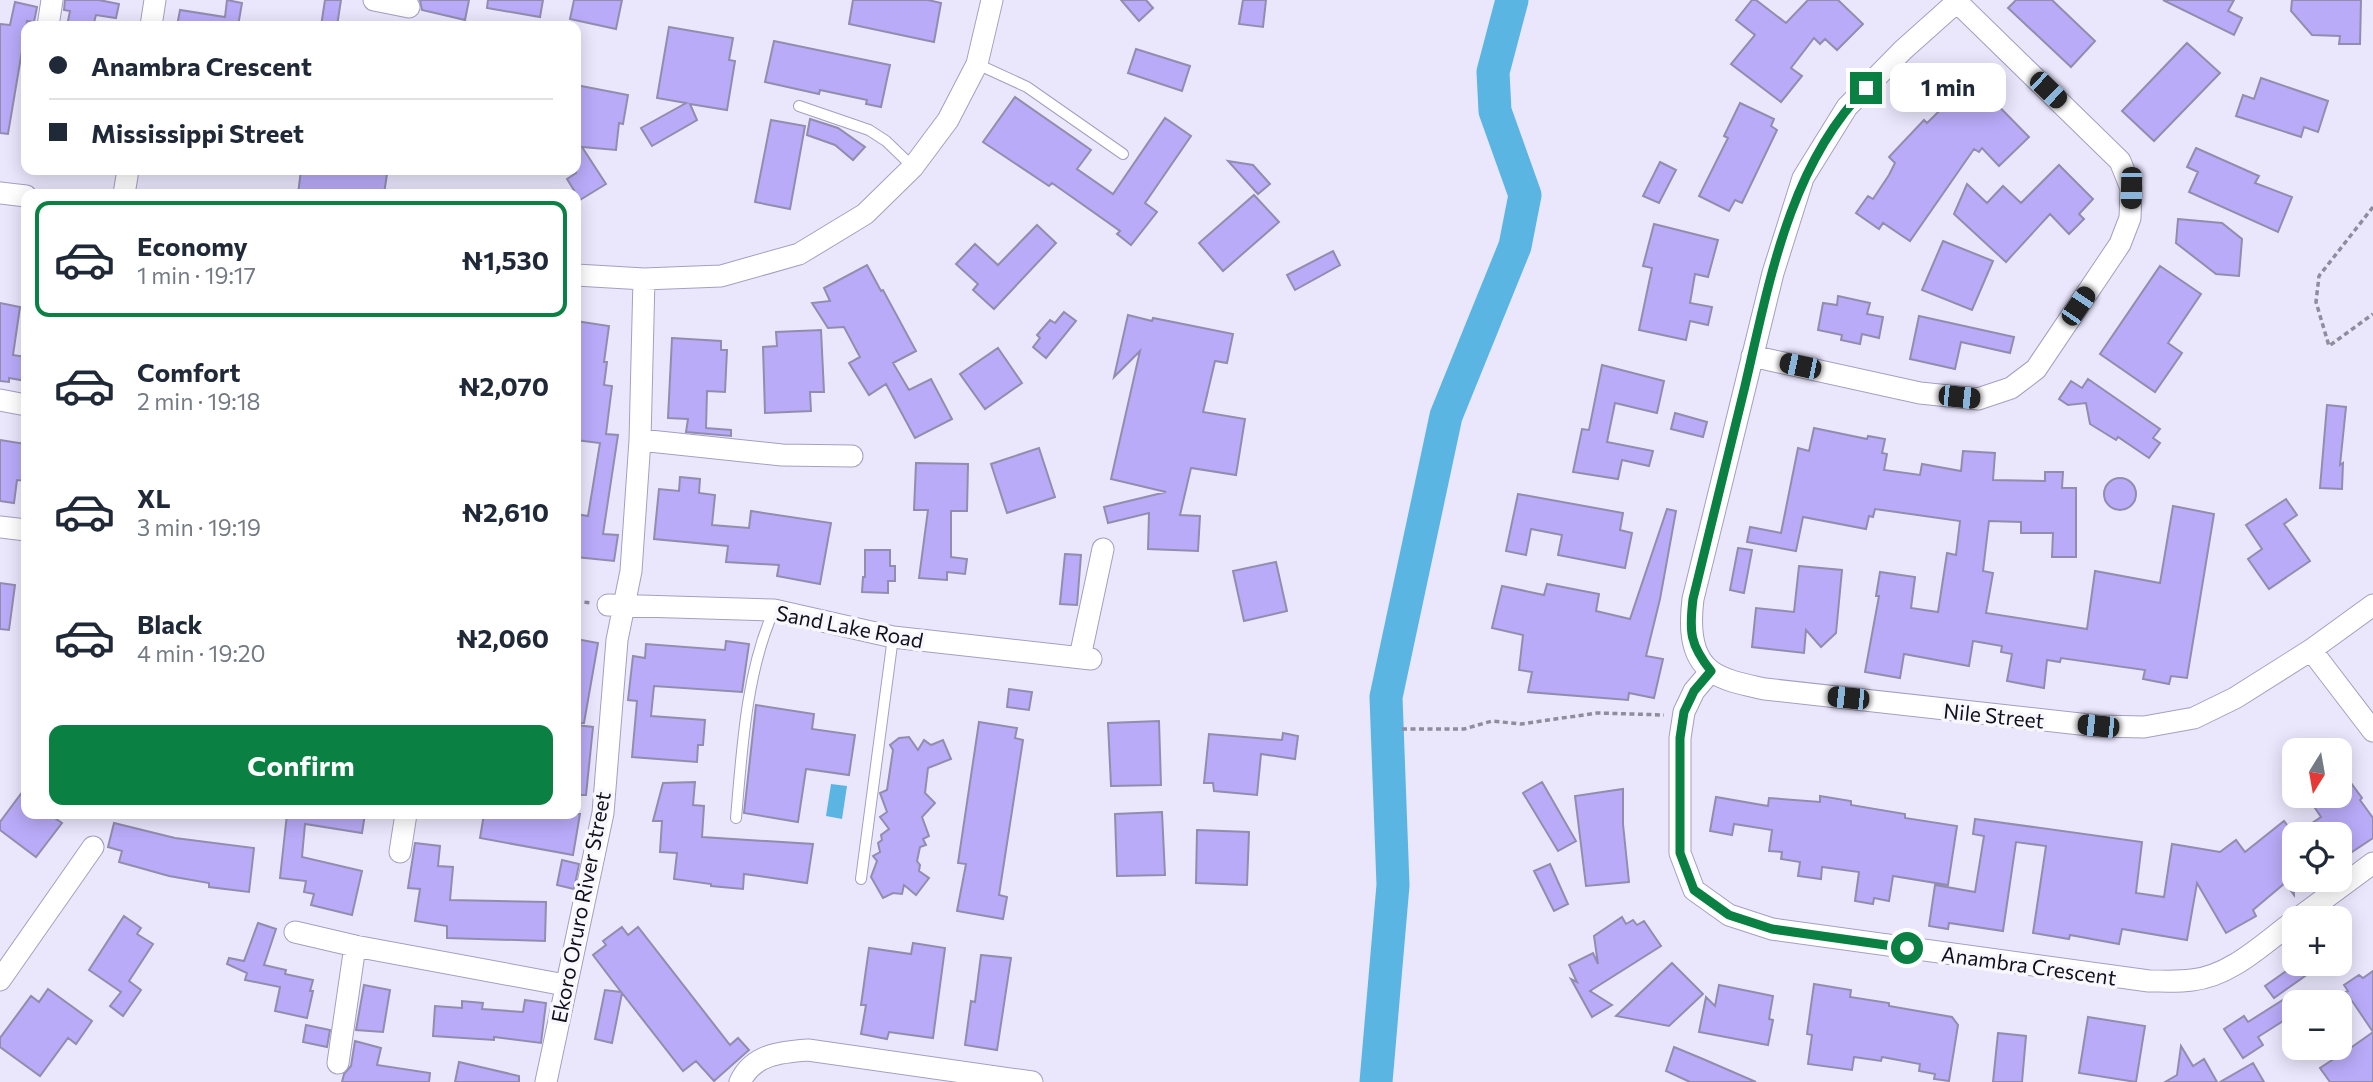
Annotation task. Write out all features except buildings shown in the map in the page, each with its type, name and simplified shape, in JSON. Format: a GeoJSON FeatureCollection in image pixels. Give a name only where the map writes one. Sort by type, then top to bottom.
{"type":"FeatureCollection","features":[{"type":"Feature","properties":{"kind":"street"},"geometry":{"type":"LineString","coordinates":[[49,21],[52,0]]}},
{"type":"Feature","properties":{"kind":"street"},"geometry":{"type":"LineString","coordinates":[[152,21],[155,0]]}},
{"type":"Feature","properties":{"kind":"street"},"geometry":{"type":"LineString","coordinates":[[374,0],[409,7]]}},
{"type":"Feature","properties":{"kind":"street"},"geometry":{"type":"LineString","coordinates":[[581,275],[644,279],[721,276],[799,254],[865,214],[914,167],[948,120],[977,64],[992,0]]}},
{"type":"Feature","properties":{"kind":"street"},"geometry":{"type":"LineString","coordinates":[[1711,671],[1697,653],[1690,624],[1693,599],[1752,356],[1773,273],[1803,178],[1847,107],[1903,50],[1958,1],[2120,161],[2131,188],[2131,198],[2130,218],[2119,244],[2036,369],[2011,387],[1978,399],[1920,393],[1752,356]]}},
{"type":"Feature","properties":{"kind":"street"},"geometry":{"type":"LineString","coordinates":[[0,192],[21,195]]}},
{"type":"Feature","properties":{"kind":"street","name":"Ekoro Oruro River Street"},"geometry":{"type":"LineString","coordinates":[[546,1082],[603,813],[617,640],[616,606],[631,571],[640,440],[644,279]]}},
{"type":"Feature","properties":{"kind":"street"},"geometry":{"type":"LineString","coordinates":[[0,400],[21,404]]}},
{"type":"Feature","properties":{"kind":"street"},"geometry":{"type":"LineString","coordinates":[[640,440],[782,455],[852,456]]}},
{"type":"Feature","properties":{"kind":"street"},"geometry":{"type":"LineString","coordinates":[[0,527],[21,529]]}},
{"type":"Feature","properties":{"kind":"street","name":"Sand Lake Road"},"geometry":{"type":"LineString","coordinates":[[616,606],[774,610],[893,637],[1086,658],[1103,549]]}},
{"type":"Feature","properties":{"kind":"street","name":"Nile Street"},"geometry":{"type":"LineString","coordinates":[[1711,671],[1735,682],[1765,689],[2098,726],[2144,727],[2194,718],[2235,698],[2311,650],[2373,605]]}},
{"type":"Feature","properties":{"kind":"street"},"geometry":{"type":"LineString","coordinates":[[2311,650],[2373,731]]}},
{"type":"Feature","properties":{"kind":"street","name":"Anambra Crescent"},"geometry":{"type":"LineString","coordinates":[[1711,671],[1694,691],[1684,712],[1680,738],[1680,853],[1694,890],[1729,915],[1772,929],[2149,981],[2194,980],[2215,975],[2282,930]]}},
{"type":"Feature","properties":{"kind":"street"},"geometry":{"type":"LineString","coordinates":[[400,852],[405,819]]}},
{"type":"Feature","properties":{"kind":"street"},"geometry":{"type":"LineString","coordinates":[[0,980],[93,848]]}},
{"type":"Feature","properties":{"kind":"street","name":"Anambra Crescent"},"geometry":{"type":"LineString","coordinates":[[2315,906],[2373,863]]}},
{"type":"Feature","properties":{"kind":"street"},"geometry":{"type":"LineString","coordinates":[[295,932],[355,946],[565,985]]}},
{"type":"Feature","properties":{"kind":"street"},"geometry":{"type":"LineString","coordinates":[[338,1063],[355,946]]}},
{"type":"Feature","properties":{"kind":"street"},"geometry":{"type":"LineString","coordinates":[[740,1082],[745,1071],[772,1053],[808,1050],[1027,1082]]}},
{"type":"Feature","properties":{"kind":"lane"},"geometry":{"type":"LineString","coordinates":[[977,64],[1027,87],[1123,154]]}},
{"type":"Feature","properties":{"kind":"lane"},"geometry":{"type":"LineString","coordinates":[[799,106],[869,130],[886,141],[914,167]]}},
{"type":"Feature","properties":{"kind":"lane"},"geometry":{"type":"LineString","coordinates":[[736,818],[745,725],[762,637],[774,610]]}},
{"type":"Feature","properties":{"kind":"lane"},"geometry":{"type":"LineString","coordinates":[[861,879],[893,637]]}},
{"type":"Feature","properties":{"kind":"path"},"geometry":{"type":"LineString","coordinates":[[2373,206],[2319,275],[2316,302],[2329,346],[2373,314]]}},
{"type":"Feature","properties":{"kind":"path"},"geometry":{"type":"LineString","coordinates":[[1402,729],[1464,729],[1492,721],[1521,724],[1597,713],[1656,717],[1684,712]]}},
{"type":"Feature","properties":{"kind":"water"},"geometry":{"type":"Polygon","coordinates":[[[831,784],[847,786],[842,819],[826,816],[831,784]]]}},
{"type":"Feature","properties":{"kind":"waterway"},"geometry":{"type":"LineString","coordinates":[[1376,1082],[1393,885],[1386,697],[1446,416],[1515,246],[1525,195],[1495,111],[1493,72],[1512,0]]}},
{"type":"Feature","properties":{"kind":"route"},"geometry":{"type":"LineString","coordinates":[[1866,88],[1847,107],[1803,178],[1773,273],[1752,356],[1693,599],[1690,624],[1697,653],[1711,671],[1694,691],[1684,712],[1680,738],[1680,853],[1694,890],[1729,915],[1772,929],[1907,948]]}}]}
